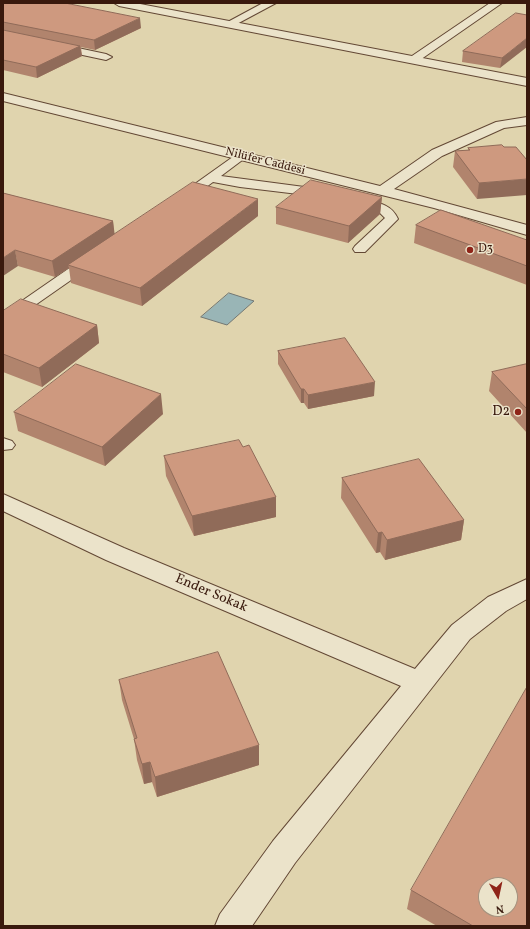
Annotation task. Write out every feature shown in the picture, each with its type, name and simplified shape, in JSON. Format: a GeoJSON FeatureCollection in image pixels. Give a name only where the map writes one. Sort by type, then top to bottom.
{"type":"FeatureCollection","features":[{"type":"Feature","properties":{"kind":"street"},"geometry":{"type":"LineString","coordinates":[[119,3],[527,82]]}},
{"type":"Feature","properties":{"kind":"street"},"geometry":{"type":"LineString","coordinates":[[229,24],[271,3]]}},
{"type":"Feature","properties":{"kind":"street"},"geometry":{"type":"LineString","coordinates":[[413,60],[497,3]]}},
{"type":"Feature","properties":{"kind":"street"},"geometry":{"type":"LineString","coordinates":[[3,35],[106,57]]}},
{"type":"Feature","properties":{"kind":"street","name":"Nilüfer Caddesi"},"geometry":{"type":"LineString","coordinates":[[3,97],[382,191],[527,230]]}},
{"type":"Feature","properties":{"kind":"street"},"geometry":{"type":"LineString","coordinates":[[382,191],[437,153],[501,124],[527,121]]}},
{"type":"Feature","properties":{"kind":"street","name":"Ender Sokak"},"geometry":{"type":"LineString","coordinates":[[3,502],[115,554],[421,682]]}},
{"type":"Feature","properties":{"kind":"street"},"geometry":{"type":"LineString","coordinates":[[232,926],[284,852],[461,632],[497,604],[527,588]]}},
{"type":"Feature","properties":{"kind":"lane"},"geometry":{"type":"LineString","coordinates":[[173,204],[213,178],[241,156]]}},
{"type":"Feature","properties":{"kind":"lane"},"geometry":{"type":"LineString","coordinates":[[213,178],[236,184],[279,186],[339,197],[384,208],[390,213],[392,219],[360,249]]}},
{"type":"Feature","properties":{"kind":"lane"},"geometry":{"type":"LineString","coordinates":[[3,321],[101,253]]}},
{"type":"Feature","properties":{"kind":"water"},"geometry":{"type":"Polygon","coordinates":[[[229,293],[254,301],[227,325],[201,317],[229,293]]]}},
{"type":"Feature","properties":{"kind":"building"},"geometry":{"type":"Polygon","coordinates":[[[3,3],[65,3],[140,18],[94,40],[3,22],[3,3]]]}},
{"type":"Feature","properties":{"kind":"building"},"geometry":{"type":"Polygon","coordinates":[[[516,13],[527,15],[527,38],[502,58],[463,51],[516,13]]]}},
{"type":"Feature","properties":{"kind":"building"},"geometry":{"type":"Polygon","coordinates":[[[3,30],[80,46],[36,67],[3,60],[3,30]]]}},
{"type":"Feature","properties":{"kind":"building"},"geometry":{"type":"Polygon","coordinates":[[[502,145],[504,147],[516,147],[527,160],[527,179],[479,183],[455,151],[470,150],[468,148],[502,145]]]}},
{"type":"Feature","properties":{"kind":"building"},"geometry":{"type":"Polygon","coordinates":[[[311,180],[382,197],[349,226],[276,207],[311,180]]]}},
{"type":"Feature","properties":{"kind":"building"},"geometry":{"type":"Polygon","coordinates":[[[193,182],[258,199],[140,288],[68,265],[193,182]]]}},
{"type":"Feature","properties":{"kind":"building"},"geometry":{"type":"Polygon","coordinates":[[[3,193],[113,221],[52,261],[15,250],[3,258],[3,193]]]}},
{"type":"Feature","properties":{"kind":"building"},"geometry":{"type":"Polygon","coordinates":[[[441,210],[527,240],[527,266],[416,225],[441,210]]]}},
{"type":"Feature","properties":{"kind":"building"},"geometry":{"type":"Polygon","coordinates":[[[21,299],[97,325],[39,368],[3,354],[3,311],[21,299]]]}},
{"type":"Feature","properties":{"kind":"building"},"geometry":{"type":"Polygon","coordinates":[[[345,338],[375,382],[308,395],[304,389],[301,389],[278,351],[345,338]]]}},
{"type":"Feature","properties":{"kind":"building"},"geometry":{"type":"Polygon","coordinates":[[[76,364],[161,394],[102,447],[14,412],[76,364]]]}},
{"type":"Feature","properties":{"kind":"building"},"geometry":{"type":"Polygon","coordinates":[[[527,364],[527,409],[492,372],[527,364]]]}},
{"type":"Feature","properties":{"kind":"building"},"geometry":{"type":"Polygon","coordinates":[[[239,440],[243,447],[249,445],[276,497],[192,516],[164,456],[239,440]]]}},
{"type":"Feature","properties":{"kind":"building"},"geometry":{"type":"Polygon","coordinates":[[[419,459],[464,520],[387,540],[382,532],[378,533],[342,478],[419,459]]]}},
{"type":"Feature","properties":{"kind":"building"},"geometry":{"type":"Polygon","coordinates":[[[218,652],[259,745],[155,777],[150,762],[142,764],[134,739],[137,738],[119,680],[218,652]]]}},
{"type":"Feature","properties":{"kind":"building"},"geometry":{"type":"Polygon","coordinates":[[[527,687],[527,926],[473,926],[411,890],[527,687]]]}},
{"type":"Feature","properties":{"kind":"place","name":"D3"},"geometry":{"type":"Point","coordinates":[470,250]}},
{"type":"Feature","properties":{"kind":"place","name":"D2"},"geometry":{"type":"Point","coordinates":[518,412]}}]}
